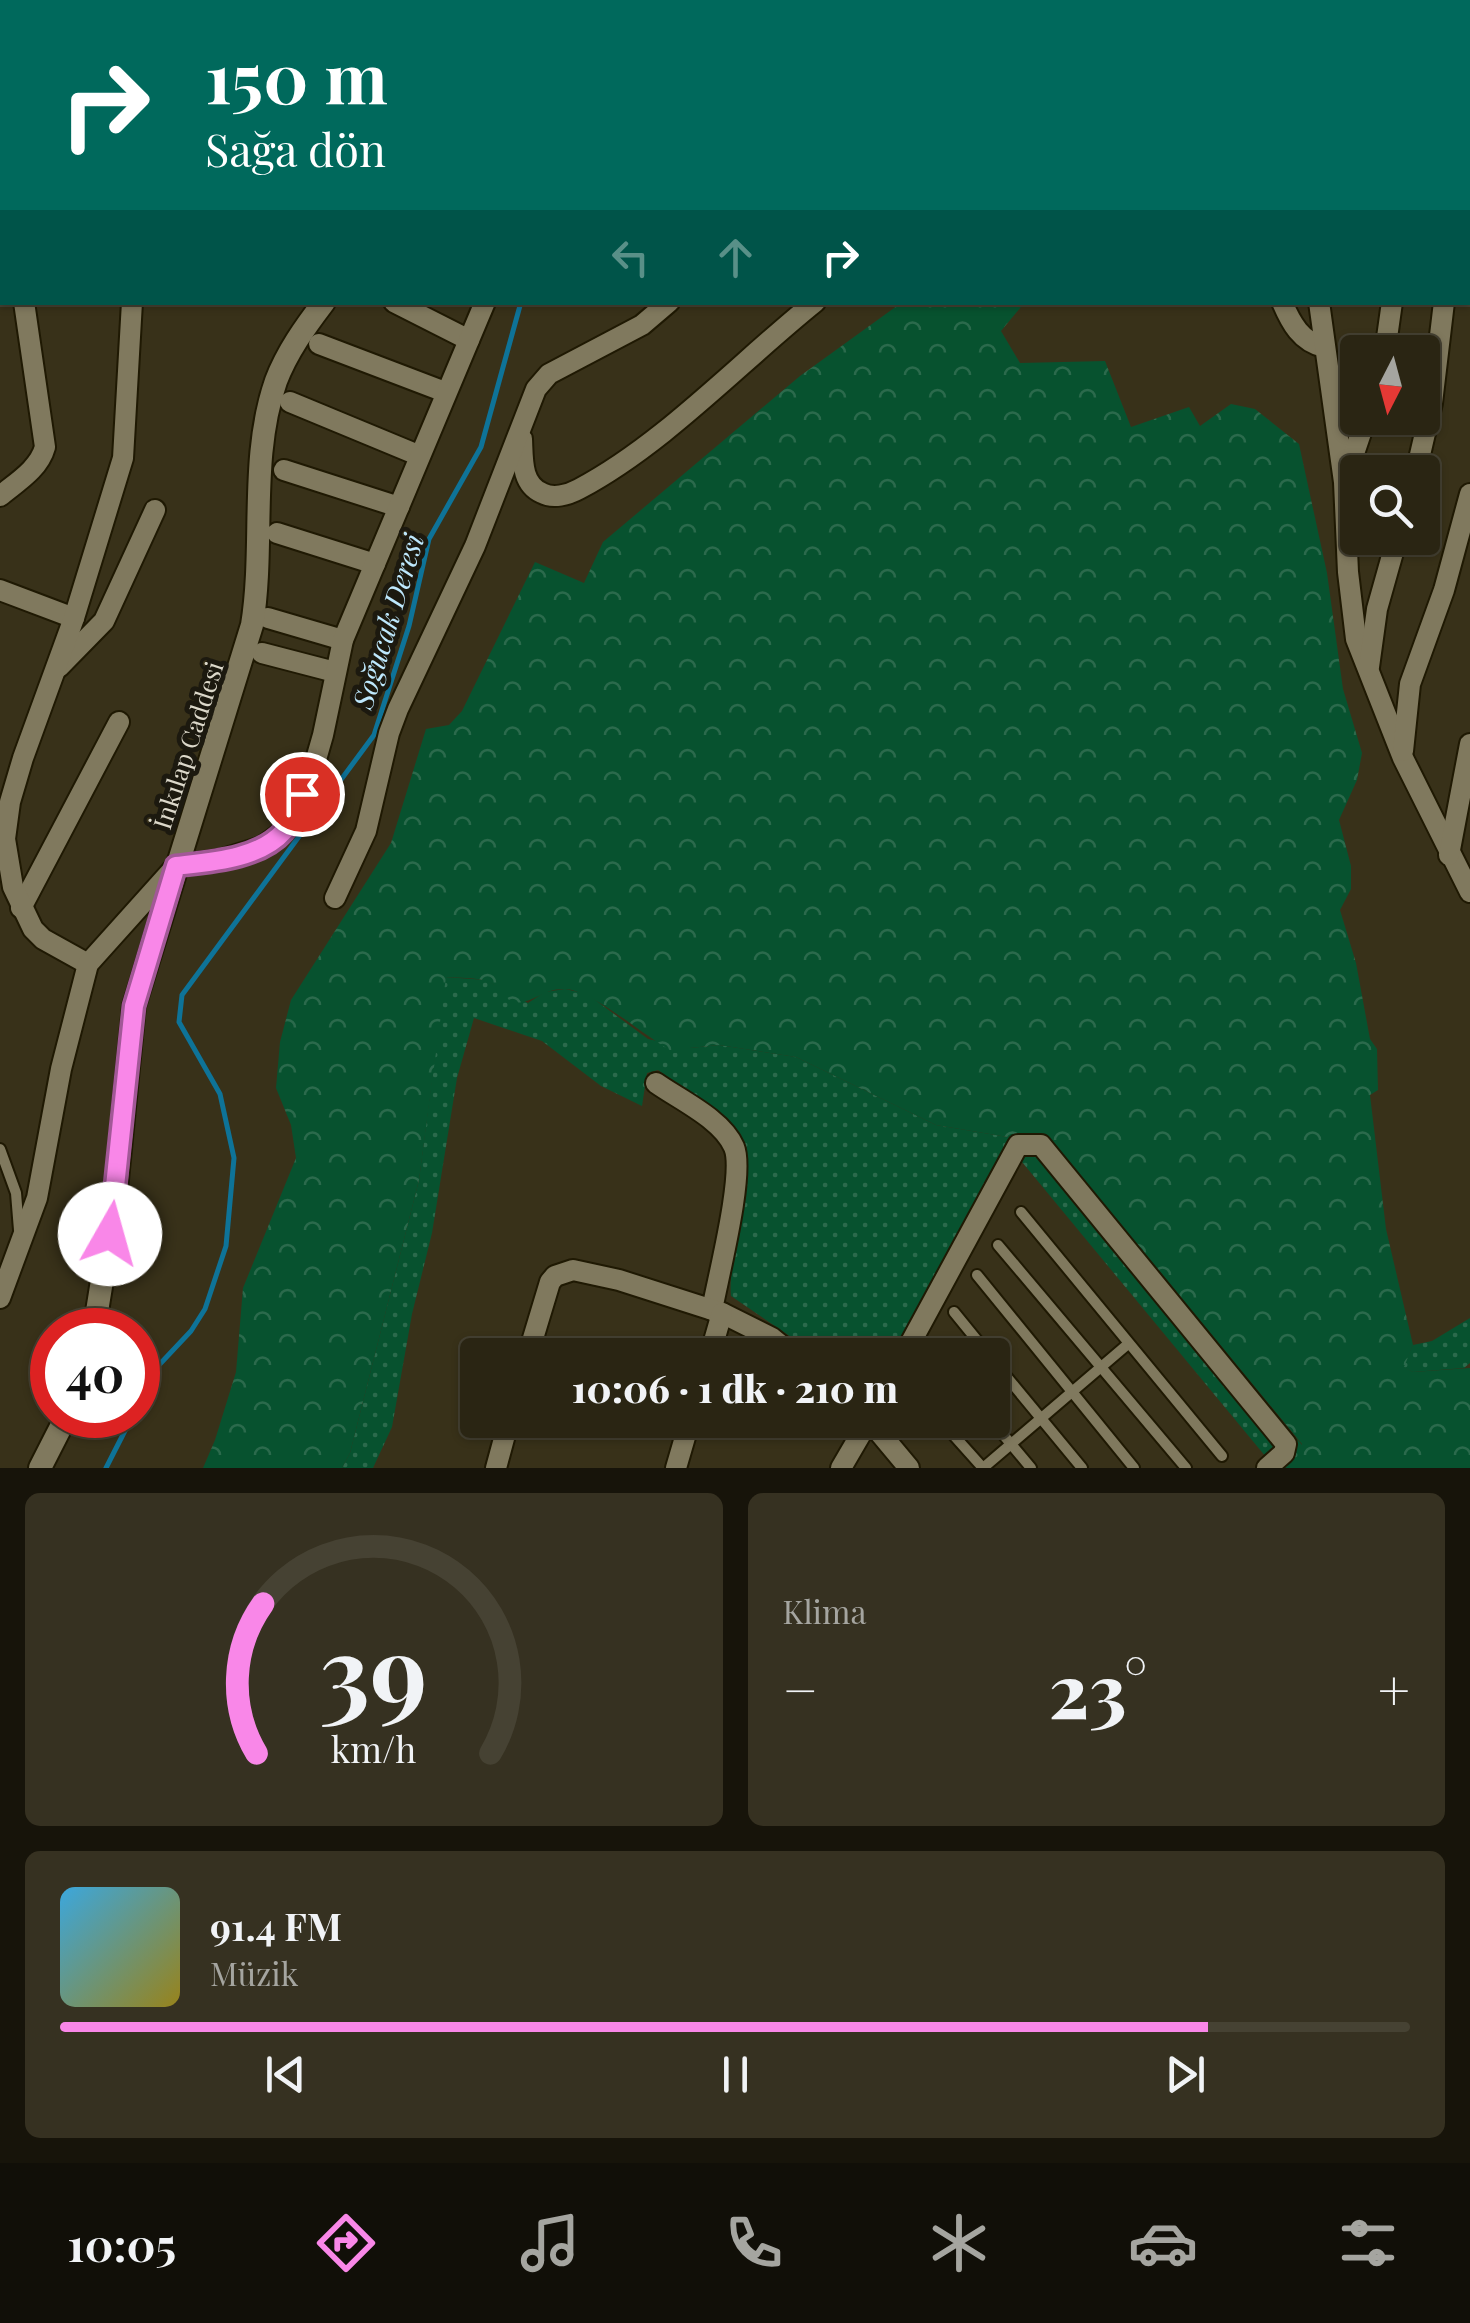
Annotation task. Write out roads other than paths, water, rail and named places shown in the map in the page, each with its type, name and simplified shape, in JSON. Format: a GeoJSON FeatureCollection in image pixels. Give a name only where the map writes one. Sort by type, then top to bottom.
{"type":"FeatureCollection","features":[{"type":"Feature","properties":{"kind":"street"},"geometry":{"type":"LineString","coordinates":[[0,496],[29,472],[45,447],[24,305]]}},
{"type":"Feature","properties":{"kind":"street"},"geometry":{"type":"LineString","coordinates":[[88,964],[43,939],[21,908],[8,858],[4,821],[74,618],[123,458],[132,305]]}},
{"type":"Feature","properties":{"kind":"street","name":"İnkılap Caddesi"},"geometry":{"type":"LineString","coordinates":[[98,1308],[116,1200],[134,1006],[252,625],[263,452],[272,394],[292,347],[322,305]]}},
{"type":"Feature","properties":{"kind":"street"},"geometry":{"type":"LineString","coordinates":[[400,305],[469,340]]}},
{"type":"Feature","properties":{"kind":"street"},"geometry":{"type":"LineString","coordinates":[[0,1298],[37,1198],[61,1069],[88,964],[176,866],[238,855],[262,847],[284,832],[313,770],[343,640],[485,305]]}},
{"type":"Feature","properties":{"kind":"street"},"geometry":{"type":"LineString","coordinates":[[335,898],[366,831],[398,709],[475,546],[532,397],[542,380],[642,326],[666,305]]}},
{"type":"Feature","properties":{"kind":"street"},"geometry":{"type":"LineString","coordinates":[[521,432],[524,470],[532,486],[552,496],[577,490],[657,436],[810,305]]}},
{"type":"Feature","properties":{"kind":"street"},"geometry":{"type":"LineString","coordinates":[[1284,305],[1297,331],[1313,344],[1324,347]]}},
{"type":"Feature","properties":{"kind":"street"},"geometry":{"type":"LineString","coordinates":[[1319,305],[1340,455]]}},
{"type":"Feature","properties":{"kind":"street"},"geometry":{"type":"LineString","coordinates":[[1387,335],[1392,305]]}},
{"type":"Feature","properties":{"kind":"street"},"geometry":{"type":"LineString","coordinates":[[1420,455],[1432,403],[1444,305]]}},
{"type":"Feature","properties":{"kind":"street"},"geometry":{"type":"LineString","coordinates":[[320,344],[445,392]]}},
{"type":"Feature","properties":{"kind":"street"},"geometry":{"type":"LineString","coordinates":[[290,402],[418,456]]}},
{"type":"Feature","properties":{"kind":"street"},"geometry":{"type":"LineString","coordinates":[[284,470],[398,507]]}},
{"type":"Feature","properties":{"kind":"street"},"geometry":{"type":"LineString","coordinates":[[1403,758],[1410,684],[1444,590],[1470,494]]}},
{"type":"Feature","properties":{"kind":"street"},"geometry":{"type":"LineString","coordinates":[[54,672],[104,621],[155,510]]}},
{"type":"Feature","properties":{"kind":"street"},"geometry":{"type":"LineString","coordinates":[[277,532],[374,564]]}},
{"type":"Feature","properties":{"kind":"street"},"geometry":{"type":"LineString","coordinates":[[1348,555],[1356,639],[1368,675],[1403,758],[1470,892]]}},
{"type":"Feature","properties":{"kind":"street"},"geometry":{"type":"LineString","coordinates":[[1368,675],[1378,609],[1392,555]]}},
{"type":"Feature","properties":{"kind":"street"},"geometry":{"type":"LineString","coordinates":[[0,590],[74,618]]}},
{"type":"Feature","properties":{"kind":"street"},"geometry":{"type":"LineString","coordinates":[[268,618],[343,640]]}},
{"type":"Feature","properties":{"kind":"street"},"geometry":{"type":"LineString","coordinates":[[262,653],[334,672]]}},
{"type":"Feature","properties":{"kind":"street"},"geometry":{"type":"LineString","coordinates":[[21,908],[119,722]]}},
{"type":"Feature","properties":{"kind":"street"},"geometry":{"type":"LineString","coordinates":[[1449,855],[1470,744]]}},
{"type":"Feature","properties":{"kind":"street"},"geometry":{"type":"LineString","coordinates":[[656,1083],[713,1122],[734,1147],[737,1173],[713,1338]]}},
{"type":"Feature","properties":{"kind":"street"},"geometry":{"type":"LineString","coordinates":[[913,1338],[1018,1145],[1041,1146],[1286,1444],[1284,1453],[1266,1468]]}},
{"type":"Feature","properties":{"kind":"street"},"geometry":{"type":"LineString","coordinates":[[533,1338],[546,1288],[555,1276],[584,1270],[717,1312],[772,1338]]}},
{"type":"Feature","properties":{"kind":"street"},"geometry":{"type":"LineString","coordinates":[[40,1468],[55,1438]]}},
{"type":"Feature","properties":{"kind":"street"},"geometry":{"type":"LineString","coordinates":[[496,1468],[504,1438]]}},
{"type":"Feature","properties":{"kind":"street"},"geometry":{"type":"LineString","coordinates":[[676,1468],[685,1438]]}},
{"type":"Feature","properties":{"kind":"street"},"geometry":{"type":"LineString","coordinates":[[841,1468],[858,1438]]}},
{"type":"Feature","properties":{"kind":"street"},"geometry":{"type":"LineString","coordinates":[[884,1438],[909,1468]]}},
{"type":"Feature","properties":{"kind":"lane"},"geometry":{"type":"LineString","coordinates":[[0,1149],[18,1207],[19,1251]]}},
{"type":"Feature","properties":{"kind":"lane"},"geometry":{"type":"LineString","coordinates":[[1021,1212],[1222,1456]]}},
{"type":"Feature","properties":{"kind":"lane"},"geometry":{"type":"LineString","coordinates":[[998,1246],[1186,1468]]}},
{"type":"Feature","properties":{"kind":"lane"},"geometry":{"type":"LineString","coordinates":[[977,1275],[1134,1468]]}},
{"type":"Feature","properties":{"kind":"lane"},"geometry":{"type":"LineString","coordinates":[[954,1312],[975,1338]]}},
{"type":"Feature","properties":{"kind":"lane"},"geometry":{"type":"LineString","coordinates":[[956,1438],[983,1468],[1128,1344]]}},
{"type":"Feature","properties":{"kind":"lane"},"geometry":{"type":"LineString","coordinates":[[1010,1381],[1082,1468]]}},
{"type":"Feature","properties":{"kind":"lane"},"geometry":{"type":"LineString","coordinates":[[1006,1438],[1031,1468]]}},
{"type":"Feature","properties":{"kind":"waterway","name":"Soğucak Deresi"},"geometry":{"type":"LineString","coordinates":[[160,1364],[191,1331],[205,1309],[226,1246],[234,1158],[220,1094],[179,1022],[182,995],[374,735],[409,626],[429,539],[481,447],[520,305]]}},
{"type":"Feature","properties":{"kind":"waterway","name":"Soğucak Deresi"},"geometry":{"type":"LineString","coordinates":[[106,1468],[121,1438]]}}]}
